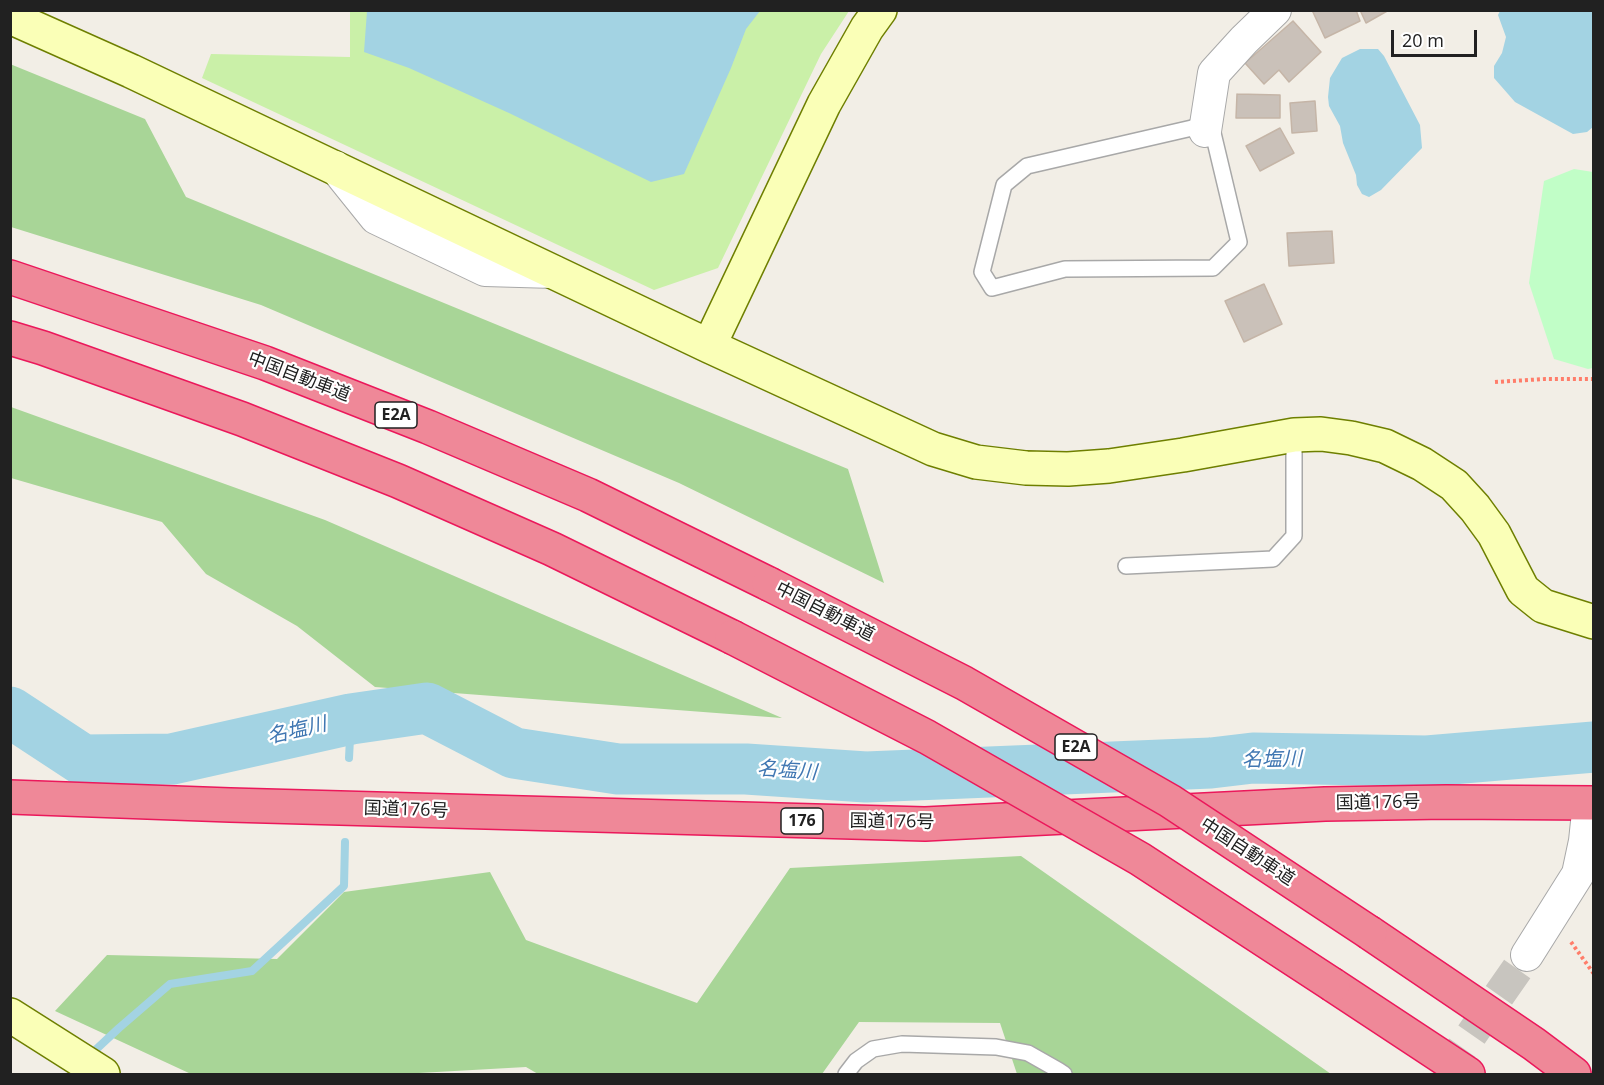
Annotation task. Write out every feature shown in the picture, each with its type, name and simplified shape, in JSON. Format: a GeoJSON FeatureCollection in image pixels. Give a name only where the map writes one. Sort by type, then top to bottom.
{"type":"FeatureCollection","features":[{"type":"Feature","properties":{"kind":"highway","name":"中国自動車道"},"geometry":{"type":"LineString","coordinates":[[10,277],[265,363],[428,427],[588,495],[964,683],[1170,801],[1370,933],[1534,1044],[1574,1074]]}},
{"type":"Feature","properties":{"kind":"highway"},"geometry":{"type":"LineString","coordinates":[[10,338],[242,419],[398,481],[552,549],[732,637],[927,737],[1130,853],[1468,1074]]}},
{"type":"Feature","properties":{"kind":"highway","name":"国道176号"},"geometry":{"type":"LineString","coordinates":[[10,797],[230,806],[925,824],[1325,804],[1591,803]]}},
{"type":"Feature","properties":{"kind":"street"},"geometry":{"type":"LineString","coordinates":[[709,346],[824,104],[867,28],[880,10]]}},
{"type":"Feature","properties":{"kind":"street"},"geometry":{"type":"LineString","coordinates":[[1205,131],[1214,73],[1275,10]]}},
{"type":"Feature","properties":{"kind":"street"},"geometry":{"type":"LineString","coordinates":[[10,17],[131,71],[709,346],[933,449],[976,462],[1026,468],[1068,469],[1183,456],[1294,435],[1321,434],[1385,446],[1422,464],[1454,485],[1494,534],[1523,590],[1544,606],[1593,622]]}},
{"type":"Feature","properties":{"kind":"street"},"geometry":{"type":"LineString","coordinates":[[1527,955],[1578,874],[1591,803]]}},
{"type":"Feature","properties":{"kind":"street"},"geometry":{"type":"LineString","coordinates":[[10,1015],[103,1074]]}},
{"type":"Feature","properties":{"kind":"lane"},"geometry":{"type":"LineString","coordinates":[[1192,128],[1205,131],[1214,133],[1239,242],[1214,268],[1065,269],[992,288],[982,272],[1004,185],[1027,166],[1192,128]]}},
{"type":"Feature","properties":{"kind":"lane"},"geometry":{"type":"LineString","coordinates":[[1125,566],[1273,559],[1294,536],[1294,435]]}},
{"type":"Feature","properties":{"kind":"lane"},"geometry":{"type":"LineString","coordinates":[[846,1074],[856,1060],[873,1049],[902,1044],[996,1047],[1028,1053],[1064,1074]]}},
{"type":"Feature","properties":{"kind":"path"},"geometry":{"type":"LineString","coordinates":[[1495,381],[1593,379]]}},
{"type":"Feature","properties":{"kind":"path"},"geometry":{"type":"LineString","coordinates":[[1552,915],[1593,974]]}},
{"type":"Feature","properties":{"kind":"green space"},"geometry":{"type":"Polygon","coordinates":[[[350,11],[849,11],[821,54],[718,268],[654,290],[202,78],[211,54],[350,57],[350,11]]]}},
{"type":"Feature","properties":{"kind":"green space"},"geometry":{"type":"Polygon","coordinates":[[[10,64],[145,119],[186,197],[848,469],[884,583],[679,483],[261,305],[11,227],[10,64]]]}},
{"type":"Feature","properties":{"kind":"green space"},"geometry":{"type":"Polygon","coordinates":[[[1574,169],[1593,172],[1593,368],[1588,369],[1554,359],[1529,283],[1544,181],[1574,169]]]}},
{"type":"Feature","properties":{"kind":"green space"},"geometry":{"type":"Polygon","coordinates":[[[11,407],[325,520],[782,718],[375,687],[297,626],[206,574],[162,522],[11,478],[11,407]]]}},
{"type":"Feature","properties":{"kind":"green space"},"geometry":{"type":"Polygon","coordinates":[[[1021,856],[1331,1074],[1017,1074],[1000,1023],[859,1022],[822,1074],[538,1074],[526,1067],[401,1074],[191,1074],[55,1011],[107,955],[277,959],[344,892],[490,872],[526,940],[697,1003],[790,868],[1021,856]]]}},
{"type":"Feature","properties":{"kind":"water"},"geometry":{"type":"Polygon","coordinates":[[[367,10],[760,11],[746,29],[684,174],[651,182],[509,113],[409,68],[364,52],[367,10]]]}},
{"type":"Feature","properties":{"kind":"water"},"geometry":{"type":"Polygon","coordinates":[[[1500,11],[1593,11],[1593,127],[1587,132],[1573,134],[1515,102],[1494,78],[1494,66],[1502,53],[1506,37],[1498,15],[1500,11]]]}},
{"type":"Feature","properties":{"kind":"water"},"geometry":{"type":"Polygon","coordinates":[[[1360,49],[1378,49],[1384,56],[1420,125],[1422,148],[1381,190],[1369,197],[1362,194],[1357,185],[1356,175],[1343,143],[1340,126],[1329,106],[1328,97],[1330,78],[1342,58],[1360,49]]]}},
{"type":"Feature","properties":{"kind":"building"},"geometry":{"type":"Polygon","coordinates":[[[1312,10],[1356,10],[1360,21],[1325,38],[1312,10]]]}},
{"type":"Feature","properties":{"kind":"building"},"geometry":{"type":"Polygon","coordinates":[[[1360,10],[1389,10],[1366,23],[1360,10]]]}},
{"type":"Feature","properties":{"kind":"building"},"geometry":{"type":"Polygon","coordinates":[[[1293,21],[1321,52],[1289,82],[1279,70],[1264,84],[1245,63],[1293,21]]]}},
{"type":"Feature","properties":{"kind":"building"},"geometry":{"type":"Polygon","coordinates":[[[1237,94],[1280,95],[1280,118],[1236,118],[1237,94]]]}},
{"type":"Feature","properties":{"kind":"building"},"geometry":{"type":"Polygon","coordinates":[[[1315,101],[1317,131],[1292,133],[1290,103],[1315,101]]]}},
{"type":"Feature","properties":{"kind":"building"},"geometry":{"type":"Polygon","coordinates":[[[1280,128],[1294,153],[1260,171],[1246,146],[1280,128]]]}},
{"type":"Feature","properties":{"kind":"building"},"geometry":{"type":"Polygon","coordinates":[[[1332,231],[1334,263],[1289,266],[1287,233],[1332,231]]]}},
{"type":"Feature","properties":{"kind":"building"},"geometry":{"type":"Polygon","coordinates":[[[1264,284],[1282,324],[1244,342],[1225,301],[1264,284]]]}},
{"type":"Feature","properties":{"kind":"waterway","name":"名塩川"},"geometry":{"type":"LineString","coordinates":[[10,712],[83,760],[172,759],[351,719],[427,708],[514,753],[618,769],[746,769],[866,777],[1211,763],[1253,758],[1427,761],[1594,747]]}},
{"type":"Feature","properties":{"kind":"waterway"},"geometry":{"type":"LineString","coordinates":[[349,758],[351,719]]}},
{"type":"Feature","properties":{"kind":"waterway"},"geometry":{"type":"LineString","coordinates":[[89,1056],[170,984],[252,971],[344,886],[345,842]]}},
{"type":"Feature","properties":{"kind":"tunnel"},"geometry":{"type":"LineString","coordinates":[[1444,1074],[1527,955]]}}]}
